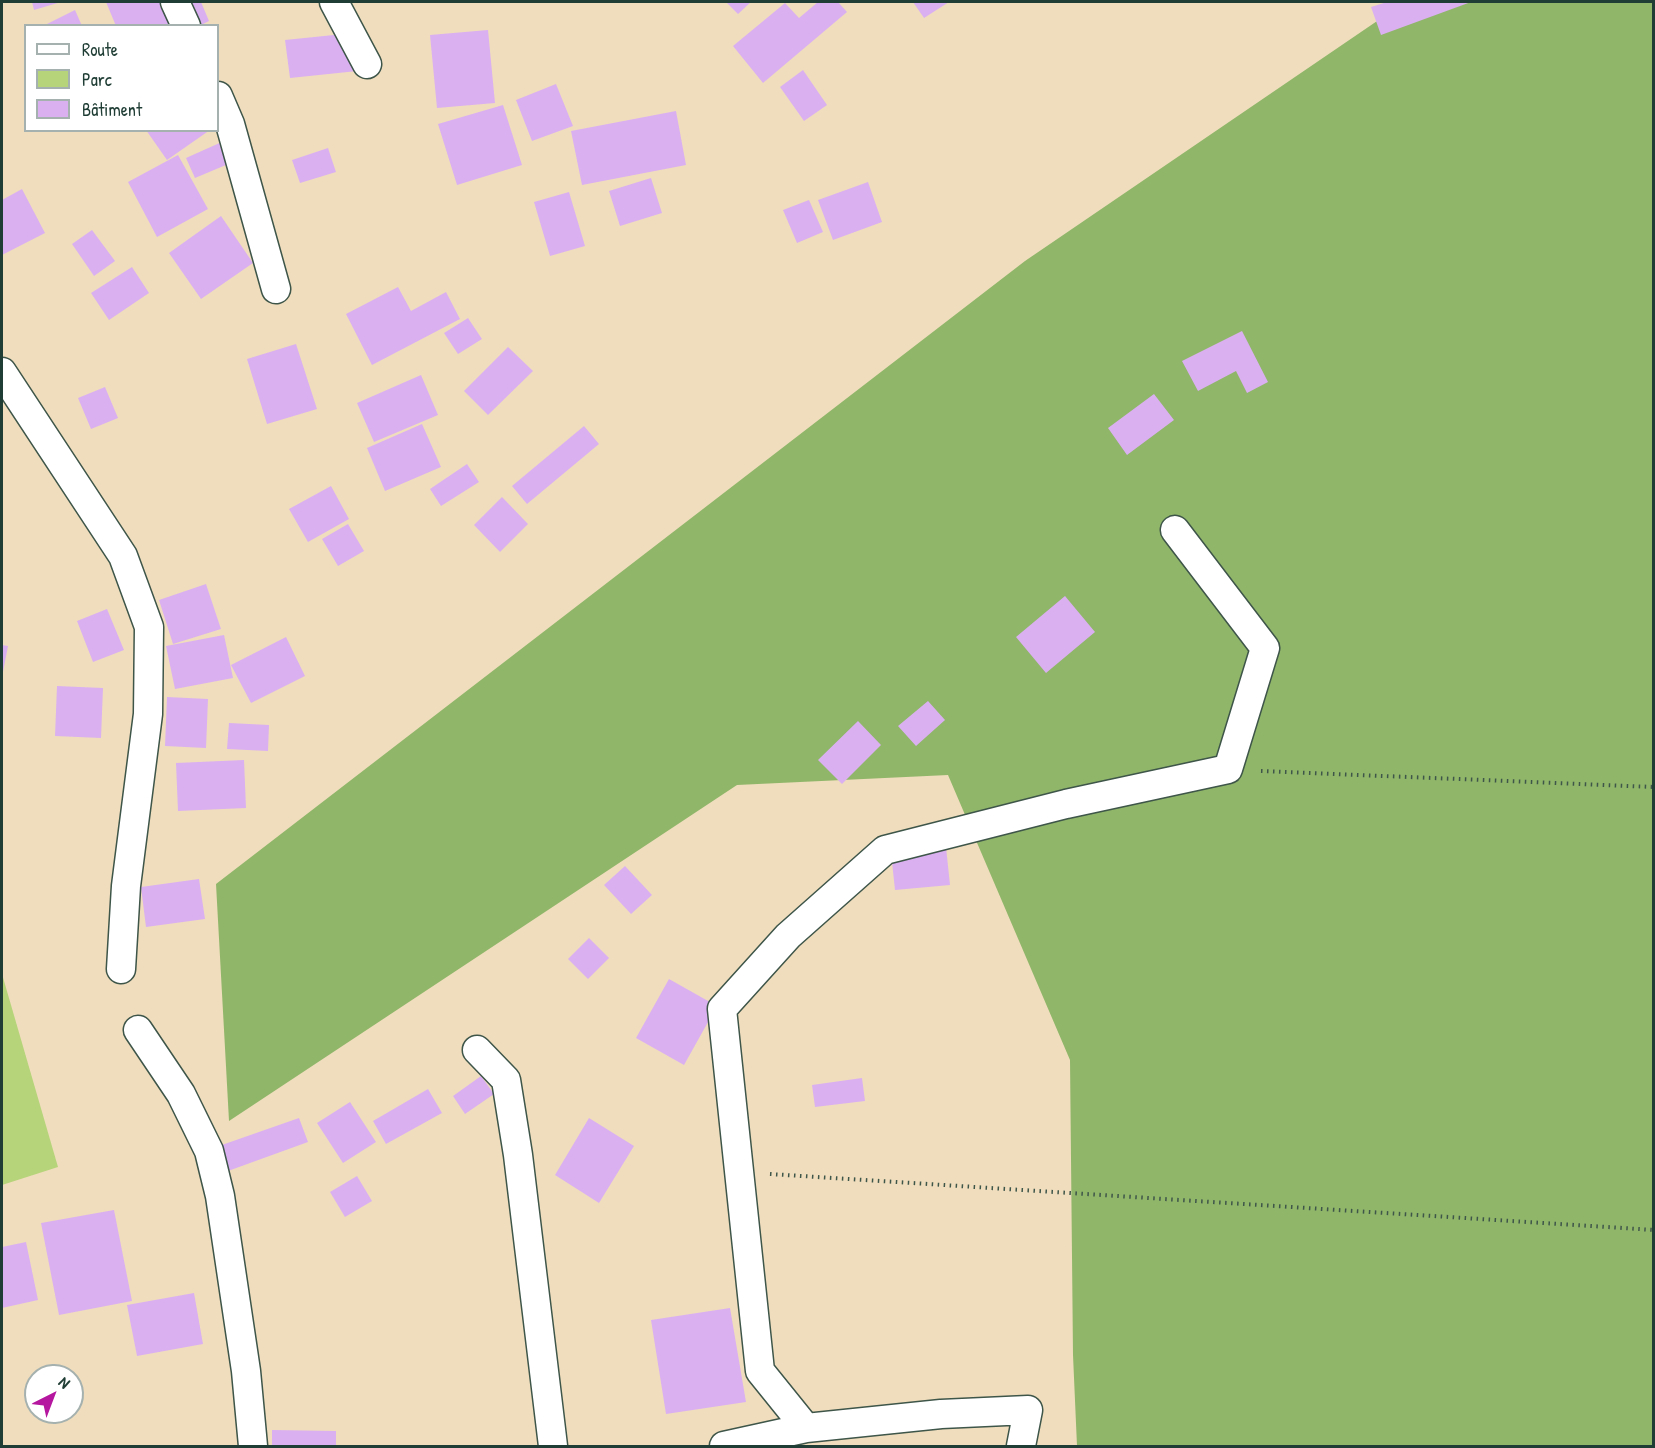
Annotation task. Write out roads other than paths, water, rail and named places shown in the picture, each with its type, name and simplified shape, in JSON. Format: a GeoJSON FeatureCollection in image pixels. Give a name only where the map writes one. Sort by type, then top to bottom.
{"type":"FeatureCollection","features":[{"type":"Feature","properties":{"kind":"street"},"geometry":{"type":"LineString","coordinates":[[175,2],[185,24]]}},
{"type":"Feature","properties":{"kind":"street"},"geometry":{"type":"LineString","coordinates":[[334,2],[367,64]]}},
{"type":"Feature","properties":{"kind":"street"},"geometry":{"type":"LineString","coordinates":[[219,98],[230,124],[276,289]]}},
{"type":"Feature","properties":{"kind":"street"},"geometry":{"type":"LineString","coordinates":[[2,372],[123,556],[149,627],[148,714],[126,886],[121,969]]}},
{"type":"Feature","properties":{"kind":"street"},"geometry":{"type":"LineString","coordinates":[[806,1428],[760,1371],[722,1009],[788,936],[885,850],[1066,804],[1228,770],[1265,648],[1175,530]]}},
{"type":"Feature","properties":{"kind":"street"},"geometry":{"type":"LineString","coordinates":[[138,1030],[181,1094],[209,1151],[222,1208],[246,1371],[253,1446]]}},
{"type":"Feature","properties":{"kind":"street"},"geometry":{"type":"LineString","coordinates":[[477,1050],[506,1080],[519,1167],[553,1446]]}},
{"type":"Feature","properties":{"kind":"street"},"geometry":{"type":"LineString","coordinates":[[724,1446],[806,1428],[941,1414],[1028,1410],[1021,1446]]}}]}
